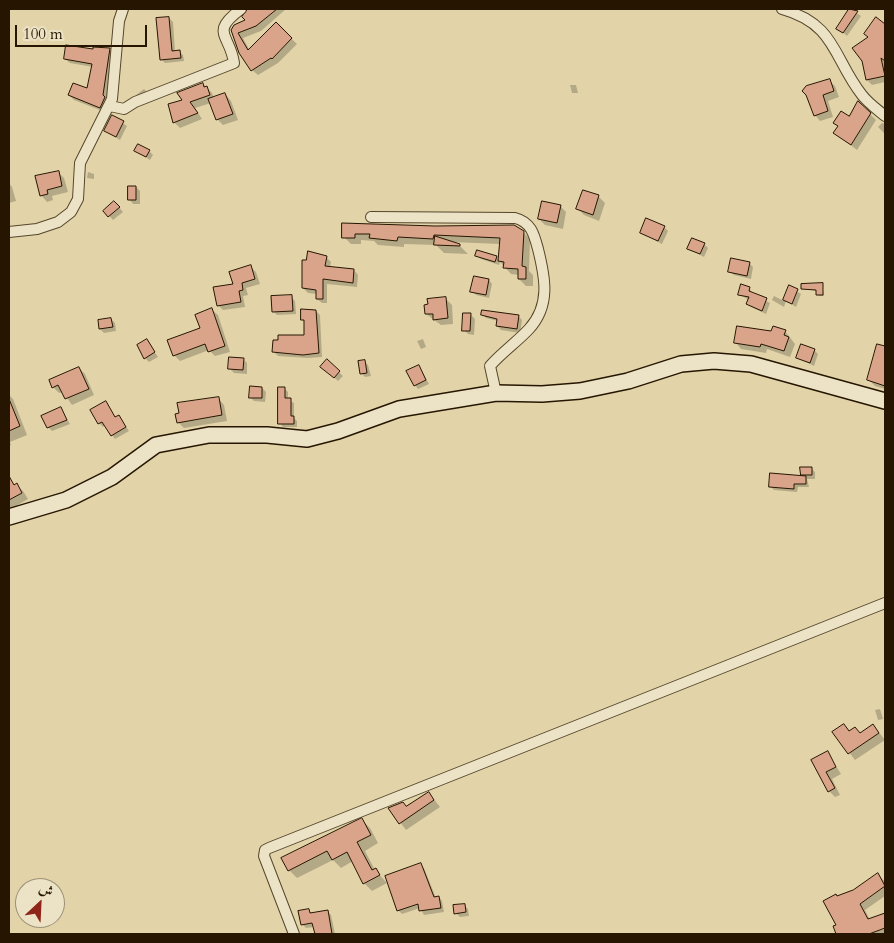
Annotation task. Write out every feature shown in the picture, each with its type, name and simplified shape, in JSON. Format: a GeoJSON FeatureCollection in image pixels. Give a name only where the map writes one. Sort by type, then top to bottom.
{"type":"FeatureCollection","features":[{"type":"Feature","properties":{"kind":"street"},"geometry":{"type":"LineString","coordinates":[[9,232],[44,227],[58,222],[71,212],[78,199],[80,163],[112,99],[119,21],[123,9]]}},
{"type":"Feature","properties":{"kind":"street"},"geometry":{"type":"LineString","coordinates":[[110,106],[124,109],[135,102],[234,63],[224,39],[224,28],[226,20],[241,9]]}},
{"type":"Feature","properties":{"kind":"street"},"geometry":{"type":"LineString","coordinates":[[782,9],[804,16],[821,29],[835,48],[862,96],[885,116]]}},
{"type":"Feature","properties":{"kind":"street"},"geometry":{"type":"LineString","coordinates":[[371,217],[515,218],[525,221],[533,232],[545,278],[546,293],[539,313],[530,328],[500,353],[490,366],[496,393]]}},
{"type":"Feature","properties":{"kind":"street"},"geometry":{"type":"LineString","coordinates":[[9,517],[66,500],[112,478],[156,444],[209,435],[267,435],[307,439],[338,431],[398,409],[496,393],[542,394],[580,392],[628,381],[681,364],[714,361],[751,364],[885,401]]}},
{"type":"Feature","properties":{"kind":"street"},"geometry":{"type":"LineString","coordinates":[[294,934],[264,856],[265,850],[268,848],[885,603]]}},
{"type":"Feature","properties":{"kind":"building"},"geometry":{"type":"Polygon","coordinates":[[[248,9],[277,9],[256,26],[238,33],[248,50],[276,22],[292,38],[272,59],[251,71],[239,53],[231,30],[234,25],[245,20],[242,17],[248,9]]]}},
{"type":"Feature","properties":{"kind":"building"},"geometry":{"type":"Polygon","coordinates":[[[849,9],[858,11],[843,33],[836,29],[849,9]]]}},
{"type":"Feature","properties":{"kind":"building"},"geometry":{"type":"Polygon","coordinates":[[[169,17],[172,51],[180,50],[181,58],[160,60],[156,18],[169,17]]]}},
{"type":"Feature","properties":{"kind":"building"},"geometry":{"type":"Polygon","coordinates":[[[876,17],[885,24],[885,61],[881,58],[885,76],[866,80],[862,61],[852,48],[868,37],[864,34],[876,17]]]}},
{"type":"Feature","properties":{"kind":"building"},"geometry":{"type":"Polygon","coordinates":[[[66,45],[93,49],[93,47],[110,48],[103,95],[105,97],[100,108],[68,95],[73,83],[87,88],[92,64],[64,59],[66,45]]]}},
{"type":"Feature","properties":{"kind":"building"},"geometry":{"type":"Polygon","coordinates":[[[830,79],[834,91],[823,95],[828,111],[814,116],[806,95],[802,91],[806,86],[830,79]]]}},
{"type":"Feature","properties":{"kind":"building"},"geometry":{"type":"Polygon","coordinates":[[[203,83],[204,87],[207,86],[210,95],[190,102],[198,113],[173,123],[168,104],[182,100],[177,93],[203,83]]]}},
{"type":"Feature","properties":{"kind":"building"},"geometry":{"type":"Polygon","coordinates":[[[225,93],[233,114],[216,120],[208,99],[225,93]]]}},
{"type":"Feature","properties":{"kind":"building"},"geometry":{"type":"Polygon","coordinates":[[[858,101],[871,113],[851,145],[833,133],[838,126],[833,123],[841,111],[849,116],[858,101]]]}},
{"type":"Feature","properties":{"kind":"building"},"geometry":{"type":"Polygon","coordinates":[[[112,115],[124,121],[116,137],[104,131],[112,115]]]}},
{"type":"Feature","properties":{"kind":"building"},"geometry":{"type":"Polygon","coordinates":[[[138,144],[150,150],[146,157],[134,151],[138,144]]]}},
{"type":"Feature","properties":{"kind":"building"},"geometry":{"type":"Polygon","coordinates":[[[59,171],[62,186],[47,190],[48,194],[40,196],[35,176],[59,171]]]}},
{"type":"Feature","properties":{"kind":"building"},"geometry":{"type":"Polygon","coordinates":[[[128,186],[136,186],[136,200],[128,200],[128,186]]]}},
{"type":"Feature","properties":{"kind":"building"},"geometry":{"type":"Polygon","coordinates":[[[583,190],[599,195],[593,215],[576,209],[583,190]]]}},
{"type":"Feature","properties":{"kind":"building"},"geometry":{"type":"Polygon","coordinates":[[[114,201],[120,207],[108,217],[103,211],[114,201]]]}},
{"type":"Feature","properties":{"kind":"building"},"geometry":{"type":"Polygon","coordinates":[[[542,201],[561,205],[557,223],[538,219],[542,201]]]}},
{"type":"Feature","properties":{"kind":"building"},"geometry":{"type":"Polygon","coordinates":[[[646,218],[665,226],[658,241],[640,233],[646,218]]]}},
{"type":"Feature","properties":{"kind":"building"},"geometry":{"type":"Polygon","coordinates":[[[342,223],[435,226],[514,225],[524,231],[522,266],[526,267],[526,279],[518,279],[518,269],[503,268],[504,262],[498,261],[500,238],[434,235],[433,239],[398,237],[397,241],[369,238],[370,234],[355,234],[355,238],[342,238],[342,223]]]}},
{"type":"Feature","properties":{"kind":"building"},"geometry":{"type":"Polygon","coordinates":[[[435,236],[460,244],[460,246],[434,245],[435,236]]]}},
{"type":"Feature","properties":{"kind":"building"},"geometry":{"type":"Polygon","coordinates":[[[692,238],[705,243],[700,254],[687,249],[692,238]]]}},
{"type":"Feature","properties":{"kind":"building"},"geometry":{"type":"Polygon","coordinates":[[[477,250],[497,256],[495,262],[475,256],[477,250]]]}},
{"type":"Feature","properties":{"kind":"building"},"geometry":{"type":"Polygon","coordinates":[[[308,251],[327,256],[325,266],[354,269],[353,283],[323,279],[323,299],[316,299],[316,290],[302,288],[302,260],[306,260],[308,251]]]}},
{"type":"Feature","properties":{"kind":"building"},"geometry":{"type":"Polygon","coordinates":[[[731,258],[750,262],[747,276],[728,272],[731,258]]]}},
{"type":"Feature","properties":{"kind":"building"},"geometry":{"type":"Polygon","coordinates":[[[251,265],[255,279],[242,283],[243,290],[239,291],[241,302],[217,306],[213,287],[233,284],[229,272],[251,265]]]}},
{"type":"Feature","properties":{"kind":"building"},"geometry":{"type":"Polygon","coordinates":[[[474,276],[489,279],[486,295],[470,292],[474,276]]]}},
{"type":"Feature","properties":{"kind":"building"},"geometry":{"type":"Polygon","coordinates":[[[823,283],[823,295],[816,295],[816,290],[801,289],[801,284],[823,283]]]}},
{"type":"Feature","properties":{"kind":"building"},"geometry":{"type":"Polygon","coordinates":[[[741,284],[750,287],[749,291],[767,298],[762,311],[746,304],[749,297],[738,295],[741,284]]]}},
{"type":"Feature","properties":{"kind":"building"},"geometry":{"type":"Polygon","coordinates":[[[789,285],[798,289],[792,304],[783,300],[789,285]]]}},
{"type":"Feature","properties":{"kind":"building"},"geometry":{"type":"Polygon","coordinates":[[[292,295],[293,311],[272,312],[271,296],[292,295]]]}},
{"type":"Feature","properties":{"kind":"building"},"geometry":{"type":"Polygon","coordinates":[[[446,297],[448,318],[433,320],[433,314],[425,314],[424,305],[428,304],[427,299],[446,297]]]}},
{"type":"Feature","properties":{"kind":"building"},"geometry":{"type":"Polygon","coordinates":[[[212,308],[225,346],[208,352],[205,344],[173,356],[167,340],[200,328],[195,315],[212,308]]]}},
{"type":"Feature","properties":{"kind":"building"},"geometry":{"type":"Polygon","coordinates":[[[301,309],[316,310],[319,353],[303,355],[272,352],[273,340],[278,340],[278,335],[304,335],[304,320],[301,320],[301,309]]]}},
{"type":"Feature","properties":{"kind":"building"},"geometry":{"type":"Polygon","coordinates":[[[482,310],[519,315],[517,329],[496,326],[497,319],[481,315],[482,310]]]}},
{"type":"Feature","properties":{"kind":"building"},"geometry":{"type":"Polygon","coordinates":[[[463,313],[471,313],[470,331],[462,331],[463,313]]]}},
{"type":"Feature","properties":{"kind":"building"},"geometry":{"type":"Polygon","coordinates":[[[111,318],[113,327],[99,329],[98,320],[111,318]]]}},
{"type":"Feature","properties":{"kind":"building"},"geometry":{"type":"Polygon","coordinates":[[[737,326],[771,331],[773,326],[786,330],[784,335],[789,337],[784,351],[761,344],[760,347],[734,343],[737,326]]]}},
{"type":"Feature","properties":{"kind":"building"},"geometry":{"type":"Polygon","coordinates":[[[147,339],[155,352],[144,359],[137,345],[147,339]]]}},
{"type":"Feature","properties":{"kind":"building"},"geometry":{"type":"Polygon","coordinates":[[[801,344],[815,349],[810,363],[796,358],[801,344]]]}},
{"type":"Feature","properties":{"kind":"building"},"geometry":{"type":"Polygon","coordinates":[[[877,344],[885,346],[885,386],[867,380],[877,344]]]}},
{"type":"Feature","properties":{"kind":"building"},"geometry":{"type":"Polygon","coordinates":[[[229,357],[244,358],[243,370],[228,369],[229,357]]]}},
{"type":"Feature","properties":{"kind":"building"},"geometry":{"type":"Polygon","coordinates":[[[327,359],[340,371],[334,378],[320,367],[327,359]]]}},
{"type":"Feature","properties":{"kind":"building"},"geometry":{"type":"Polygon","coordinates":[[[365,360],[367,373],[360,374],[358,361],[365,360]]]}},
{"type":"Feature","properties":{"kind":"building"},"geometry":{"type":"Polygon","coordinates":[[[419,365],[426,380],[414,386],[406,371],[419,365]]]}},
{"type":"Feature","properties":{"kind":"building"},"geometry":{"type":"Polygon","coordinates":[[[79,367],[89,389],[65,399],[58,385],[52,388],[49,380],[79,367]]]}},
{"type":"Feature","properties":{"kind":"building"},"geometry":{"type":"Polygon","coordinates":[[[250,386],[262,387],[262,398],[249,398],[250,386]]]}},
{"type":"Feature","properties":{"kind":"building"},"geometry":{"type":"Polygon","coordinates":[[[278,387],[285,387],[285,398],[291,398],[291,416],[294,416],[294,424],[278,424],[278,387]]]}},
{"type":"Feature","properties":{"kind":"building"},"geometry":{"type":"Polygon","coordinates":[[[219,397],[222,415],[177,423],[175,414],[179,413],[177,403],[219,397]]]}},
{"type":"Feature","properties":{"kind":"building"},"geometry":{"type":"Polygon","coordinates":[[[9,399],[20,426],[9,431],[9,399]]]}},
{"type":"Feature","properties":{"kind":"building"},"geometry":{"type":"Polygon","coordinates":[[[106,401],[115,417],[119,415],[126,427],[111,436],[102,422],[98,424],[90,410],[106,401]]]}},
{"type":"Feature","properties":{"kind":"building"},"geometry":{"type":"Polygon","coordinates":[[[61,407],[67,420],[47,428],[41,416],[61,407]]]}},
{"type":"Feature","properties":{"kind":"building"},"geometry":{"type":"Polygon","coordinates":[[[800,467],[812,467],[812,475],[801,475],[800,467]]]}},
{"type":"Feature","properties":{"kind":"building"},"geometry":{"type":"Polygon","coordinates":[[[770,473],[806,476],[806,484],[794,484],[794,489],[769,487],[770,473]]]}},
{"type":"Feature","properties":{"kind":"building"},"geometry":{"type":"Polygon","coordinates":[[[9,476],[14,485],[17,483],[22,493],[9,500],[9,476]]]}},
{"type":"Feature","properties":{"kind":"building"},"geometry":{"type":"Polygon","coordinates":[[[844,724],[849,731],[855,727],[860,733],[873,724],[879,733],[848,754],[832,732],[844,724]]]}},
{"type":"Feature","properties":{"kind":"building"},"geometry":{"type":"Polygon","coordinates":[[[828,751],[836,767],[826,772],[835,788],[828,792],[811,760],[828,751]]]}},
{"type":"Feature","properties":{"kind":"building"},"geometry":{"type":"Polygon","coordinates":[[[429,792],[434,800],[399,824],[388,808],[403,802],[406,806],[429,792]]]}},
{"type":"Feature","properties":{"kind":"building"},"geometry":{"type":"Polygon","coordinates":[[[362,818],[371,835],[357,842],[372,870],[376,868],[380,875],[363,884],[347,852],[332,860],[327,851],[288,871],[281,858],[362,818]]]}},
{"type":"Feature","properties":{"kind":"building"},"geometry":{"type":"Polygon","coordinates":[[[421,863],[434,897],[439,896],[441,908],[419,911],[418,904],[397,911],[385,876],[421,863]]]}},
{"type":"Feature","properties":{"kind":"building"},"geometry":{"type":"Polygon","coordinates":[[[878,873],[885,886],[860,904],[868,919],[885,913],[885,928],[869,934],[836,934],[833,926],[836,925],[823,901],[836,894],[837,896],[853,890],[878,873]]]}},
{"type":"Feature","properties":{"kind":"building"},"geometry":{"type":"Polygon","coordinates":[[[465,904],[466,912],[454,914],[453,905],[465,904]]]}},
{"type":"Feature","properties":{"kind":"building"},"geometry":{"type":"Polygon","coordinates":[[[309,909],[310,913],[328,910],[332,934],[315,934],[312,923],[301,925],[298,911],[309,909]]]}}]}
